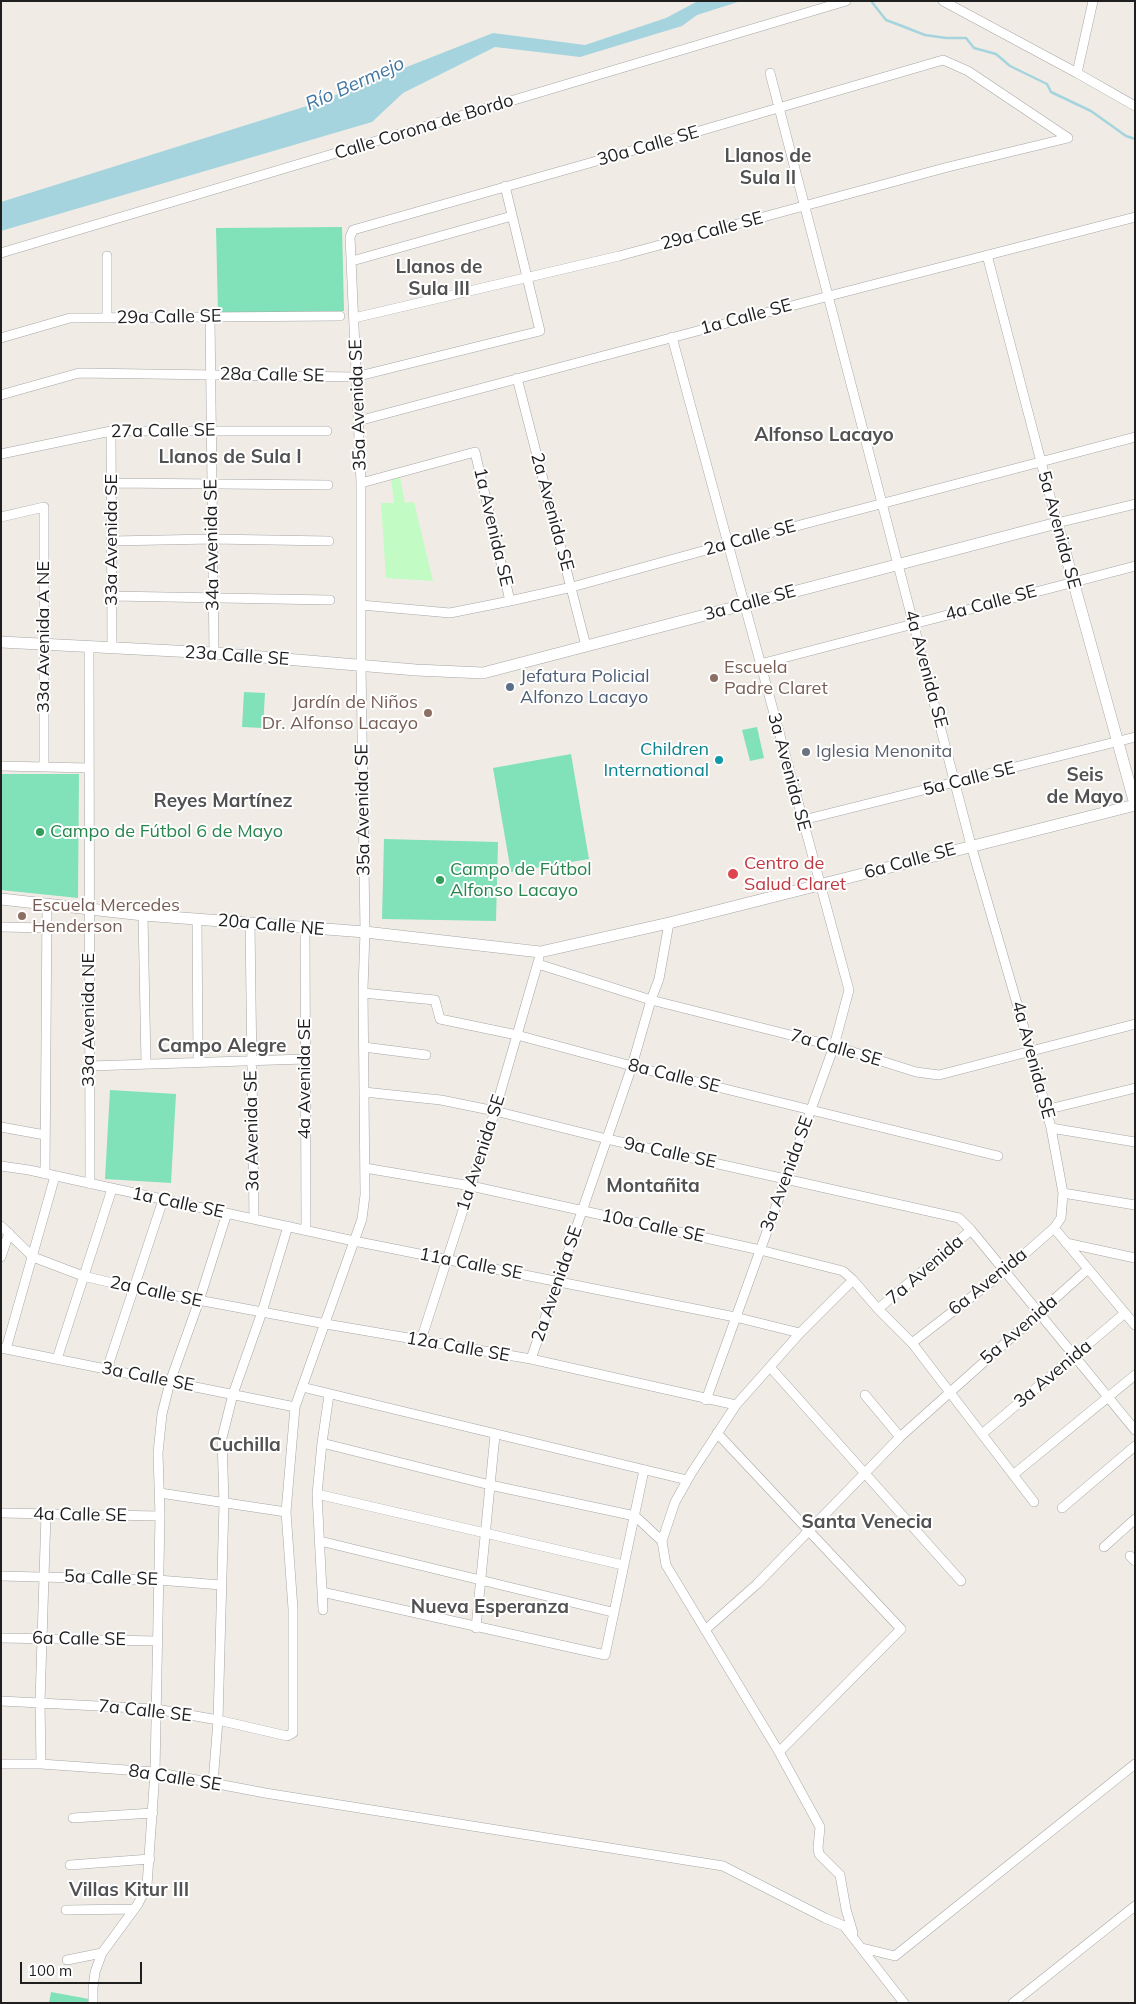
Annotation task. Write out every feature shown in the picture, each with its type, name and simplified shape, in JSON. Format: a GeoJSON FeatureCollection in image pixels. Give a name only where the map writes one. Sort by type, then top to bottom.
{"type":"FeatureCollection","features":[{"type":"Feature","properties":{"kind":"street","name":"Calle Corona de Bordo"},"geometry":{"type":"LineString","coordinates":[[1,253],[846,1]]}},
{"type":"Feature","properties":{"kind":"street"},"geometry":{"type":"LineString","coordinates":[[943,1],[1135,106]]}},
{"type":"Feature","properties":{"kind":"street"},"geometry":{"type":"LineString","coordinates":[[1077,73],[1093,1]]}},
{"type":"Feature","properties":{"kind":"street","name":"30a Calle SE"},"geometry":{"type":"LineString","coordinates":[[353,230],[943,60],[968,70],[1068,138]]}},
{"type":"Feature","properties":{"kind":"street","name":"4a Avenida SE"},"geometry":{"type":"LineString","coordinates":[[770,73],[955,782],[1051,1128],[1064,1194],[1061,1218]]}},
{"type":"Feature","properties":{"kind":"street","name":"29a Calle SE"},"geometry":{"type":"LineString","coordinates":[[354,318],[619,256],[982,158],[1068,138]]}},
{"type":"Feature","properties":{"kind":"street"},"geometry":{"type":"LineString","coordinates":[[505,186],[527,278]]}},
{"type":"Feature","properties":{"kind":"street"},"geometry":{"type":"LineString","coordinates":[[352,261],[512,216]]}},
{"type":"Feature","properties":{"kind":"street","name":"1a Calle SE"},"geometry":{"type":"LineString","coordinates":[[358,421],[672,337],[1135,217]]}},
{"type":"Feature","properties":{"kind":"street","name":"35a Avenida SE"},"geometry":{"type":"LineString","coordinates":[[287,1736],[294,1733],[295,1719],[293,1609],[286,1512],[295,1407],[354,1241],[363,1211],[365,1195],[361,483],[350,237],[353,230]]}},
{"type":"Feature","properties":{"kind":"street","name":"5a Avenida SE"},"geometry":{"type":"LineString","coordinates":[[987,255],[1057,523],[1135,804]]}},
{"type":"Feature","properties":{"kind":"street"},"geometry":{"type":"LineString","coordinates":[[107,256],[107,318]]}},
{"type":"Feature","properties":{"kind":"street","name":"28a Calle SE"},"geometry":{"type":"LineString","coordinates":[[1,395],[79,373],[355,377],[540,332],[527,278]]}},
{"type":"Feature","properties":{"kind":"street","name":"29a Calle SE"},"geometry":{"type":"LineString","coordinates":[[1,338],[70,318],[340,316]]}},
{"type":"Feature","properties":{"kind":"street","name":"34a Avenida SE"},"geometry":{"type":"LineString","coordinates":[[210,317],[214,653]]}},
{"type":"Feature","properties":{"kind":"street","name":"3a Avenida SE"},"geometry":{"type":"LineString","coordinates":[[672,337],[849,990],[834,1046],[706,1400]]}},
{"type":"Feature","properties":{"kind":"street","name":"2a Avenida SE"},"geometry":{"type":"LineString","coordinates":[[517,378],[586,646]]}},
{"type":"Feature","properties":{"kind":"street","name":"27a Calle SE"},"geometry":{"type":"LineString","coordinates":[[1,454],[111,431],[327,431]]}},
{"type":"Feature","properties":{"kind":"street","name":"33a Avenida SE"},"geometry":{"type":"LineString","coordinates":[[111,431],[112,648]]}},
{"type":"Feature","properties":{"kind":"street","name":"2a Calle SE"},"geometry":{"type":"LineString","coordinates":[[362,605],[450,613],[510,602],[572,588],[728,544],[1135,437]]}},
{"type":"Feature","properties":{"kind":"street","name":"1a Avenida SE"},"geometry":{"type":"LineString","coordinates":[[361,483],[476,452],[510,602]]}},
{"type":"Feature","properties":{"kind":"street"},"geometry":{"type":"LineString","coordinates":[[112,484],[328,485]]}},
{"type":"Feature","properties":{"kind":"street","name":"3a Calle SE"},"geometry":{"type":"LineString","coordinates":[[361,665],[483,673],[898,563],[1135,504]]}},
{"type":"Feature","properties":{"kind":"street","name":"33a Avenida A NE"},"geometry":{"type":"LineString","coordinates":[[1,517],[44,507],[44,767]]}},
{"type":"Feature","properties":{"kind":"street"},"geometry":{"type":"LineString","coordinates":[[112,541],[212,539],[329,541]]}},
{"type":"Feature","properties":{"kind":"street","name":"4a Calle SE"},"geometry":{"type":"LineString","coordinates":[[760,664],[1135,566]]}},
{"type":"Feature","properties":{"kind":"street"},"geometry":{"type":"LineString","coordinates":[[112,596],[330,600]]}},
{"type":"Feature","properties":{"kind":"street","name":"23a Calle SE"},"geometry":{"type":"LineString","coordinates":[[1,642],[214,653],[361,665]]}},
{"type":"Feature","properties":{"kind":"street","name":"33a Avenida NE"},"geometry":{"type":"LineString","coordinates":[[89,647],[90,1184]]}},
{"type":"Feature","properties":{"kind":"street","name":"5a Calle SE"},"geometry":{"type":"LineString","coordinates":[[803,820],[1135,737]]}},
{"type":"Feature","properties":{"kind":"street"},"geometry":{"type":"LineString","coordinates":[[1,766],[89,768]]}},
{"type":"Feature","properties":{"kind":"street","name":"6a Calle SE"},"geometry":{"type":"LineString","coordinates":[[540,952],[669,923],[1135,804]]}},
{"type":"Feature","properties":{"kind":"street","name":"20a Calle NE"},"geometry":{"type":"LineString","coordinates":[[1,899],[250,924],[365,932],[540,952]]}},
{"type":"Feature","properties":{"kind":"street"},"geometry":{"type":"LineString","coordinates":[[45,1174],[47,904]]}},
{"type":"Feature","properties":{"kind":"street"},"geometry":{"type":"LineString","coordinates":[[143,914],[146,1064]]}},
{"type":"Feature","properties":{"kind":"street"},"geometry":{"type":"LineString","coordinates":[[197,919],[198,1062]]}},
{"type":"Feature","properties":{"kind":"street","name":"2a Avenida SE"},"geometry":{"type":"LineString","coordinates":[[531,1359],[632,1066],[659,979],[669,923]]}},
{"type":"Feature","properties":{"kind":"street","name":"3a Avenida SE"},"geometry":{"type":"LineString","coordinates":[[250,924],[254,1219]]}},
{"type":"Feature","properties":{"kind":"street"},"geometry":{"type":"LineString","coordinates":[[1,928],[47,928]]}},
{"type":"Feature","properties":{"kind":"street","name":"4a Avenida SE"},"geometry":{"type":"LineString","coordinates":[[305,928],[306,1230]]}},
{"type":"Feature","properties":{"kind":"street","name":"1a Avenida SE"},"geometry":{"type":"LineString","coordinates":[[420,1340],[496,1111],[540,952]]}},
{"type":"Feature","properties":{"kind":"street","name":"7a Calle SE"},"geometry":{"type":"LineString","coordinates":[[538,964],[651,1000],[834,1046],[916,1072],[939,1075],[1135,1024]]}},
{"type":"Feature","properties":{"kind":"street","name":"8a Calle SE"},"geometry":{"type":"LineString","coordinates":[[364,993],[435,1000],[440,1019],[517,1035],[632,1066],[998,1156]]}},
{"type":"Feature","properties":{"kind":"street"},"geometry":{"type":"LineString","coordinates":[[364,1047],[426,1054]]}},
{"type":"Feature","properties":{"kind":"street"},"geometry":{"type":"LineString","coordinates":[[90,1066],[305,1059]]}},
{"type":"Feature","properties":{"kind":"street"},"geometry":{"type":"LineString","coordinates":[[1045,1110],[1135,1088]]}},
{"type":"Feature","properties":{"kind":"street","name":"9a Calle SE"},"geometry":{"type":"LineString","coordinates":[[364,1092],[441,1100],[496,1111],[607,1139],[959,1218],[971,1230],[1135,1430]]}},
{"type":"Feature","properties":{"kind":"street"},"geometry":{"type":"LineString","coordinates":[[1,1127],[45,1135]]}},
{"type":"Feature","properties":{"kind":"street"},"geometry":{"type":"LineString","coordinates":[[1051,1128],[1135,1142]]}},
{"type":"Feature","properties":{"kind":"street","name":"1a Calle SE"},"geometry":{"type":"LineString","coordinates":[[1,1166],[354,1241]]}},
{"type":"Feature","properties":{"kind":"street","name":"10a Calle SE"},"geometry":{"type":"LineString","coordinates":[[365,1168],[471,1186],[760,1250],[843,1271],[878,1310],[912,1343],[1034,1502]]}},
{"type":"Feature","properties":{"kind":"street"},"geometry":{"type":"LineString","coordinates":[[4,1349],[33,1258],[55,1176]]}},
{"type":"Feature","properties":{"kind":"street"},"geometry":{"type":"LineString","coordinates":[[57,1359],[112,1189]]}},
{"type":"Feature","properties":{"kind":"street"},"geometry":{"type":"LineString","coordinates":[[1064,1194],[1135,1206]]}},
{"type":"Feature","properties":{"kind":"street"},"geometry":{"type":"LineString","coordinates":[[107,1369],[163,1200]]}},
{"type":"Feature","properties":{"kind":"street"},"geometry":{"type":"LineString","coordinates":[[93,2003],[95,1972],[102,1953],[134,1909],[147,1885],[155,1772],[160,1516],[158,1453],[162,1414],[170,1382],[199,1301],[226,1213]]}},
{"type":"Feature","properties":{"kind":"street","name":"6a Avenida"},"geometry":{"type":"LineString","coordinates":[[912,1343],[1005,1271],[1054,1228],[1061,1218]]}},
{"type":"Feature","properties":{"kind":"street","name":"2a Calle SE"},"geometry":{"type":"LineString","coordinates":[[1,1226],[33,1258],[83,1276],[199,1301],[326,1324]]}},
{"type":"Feature","properties":{"kind":"street"},"geometry":{"type":"LineString","coordinates":[[213,1783],[218,1720],[224,1503],[222,1438],[233,1394],[262,1312],[288,1226]]}},
{"type":"Feature","properties":{"kind":"street"},"geometry":{"type":"LineString","coordinates":[[1054,1228],[1135,1325]]}},
{"type":"Feature","properties":{"kind":"street","name":"7a Avenida"},"geometry":{"type":"LineString","coordinates":[[878,1310],[971,1230]]}},
{"type":"Feature","properties":{"kind":"street"},"geometry":{"type":"LineString","coordinates":[[1,1257],[9,1233]]}},
{"type":"Feature","properties":{"kind":"street","name":"11a Calle SE"},"geometry":{"type":"LineString","coordinates":[[354,1241],[735,1317],[800,1333]]}},
{"type":"Feature","properties":{"kind":"street"},"geometry":{"type":"LineString","coordinates":[[1066,1243],[1135,1258]]}},
{"type":"Feature","properties":{"kind":"street","name":"5a Avenida"},"geometry":{"type":"LineString","coordinates":[[706,1630],[757,1584],[900,1437],[1088,1269]]}},
{"type":"Feature","properties":{"kind":"street"},"geometry":{"type":"LineString","coordinates":[[853,1280],[800,1333],[736,1405],[687,1480],[675,1502],[662,1541],[666,1565],[779,1752],[820,1827],[819,1854],[840,1875],[846,1909],[856,1940],[904,2003]]}},
{"type":"Feature","properties":{"kind":"street"},"geometry":{"type":"LineString","coordinates":[[1123,1311],[1135,1311]]}},
{"type":"Feature","properties":{"kind":"street","name":"3a Avenida"},"geometry":{"type":"LineString","coordinates":[[982,1434],[1074,1356],[1123,1311]]}},
{"type":"Feature","properties":{"kind":"street","name":"12a Calle SE"},"geometry":{"type":"LineString","coordinates":[[326,1324],[531,1359],[706,1400],[736,1405]]}},
{"type":"Feature","properties":{"kind":"street","name":"3a Calle SE"},"geometry":{"type":"LineString","coordinates":[[4,1349],[295,1407]]}},
{"type":"Feature","properties":{"kind":"street"},"geometry":{"type":"LineString","coordinates":[[770,1368],[863,1474],[961,1581]]}},
{"type":"Feature","properties":{"kind":"street"},"geometry":{"type":"LineString","coordinates":[[1013,1475],[1107,1396],[1135,1376]]}},
{"type":"Feature","properties":{"kind":"street"},"geometry":{"type":"LineString","coordinates":[[302,1388],[687,1480]]}},
{"type":"Feature","properties":{"kind":"street"},"geometry":{"type":"LineString","coordinates":[[323,1610],[317,1494],[322,1443],[330,1395]]}},
{"type":"Feature","properties":{"kind":"street"},"geometry":{"type":"LineString","coordinates":[[865,1395],[900,1437]]}},
{"type":"Feature","properties":{"kind":"street"},"geometry":{"type":"LineString","coordinates":[[717,1433],[901,1629],[779,1752]]}},
{"type":"Feature","properties":{"kind":"street"},"geometry":{"type":"LineString","coordinates":[[476,1628],[495,1435]]}},
{"type":"Feature","properties":{"kind":"street"},"geometry":{"type":"LineString","coordinates":[[322,1443],[490,1485],[636,1516],[662,1541]]}},
{"type":"Feature","properties":{"kind":"street"},"geometry":{"type":"LineString","coordinates":[[1062,1508],[1135,1446]]}},
{"type":"Feature","properties":{"kind":"street"},"geometry":{"type":"LineString","coordinates":[[322,1592],[476,1628],[604,1655],[622,1566],[636,1516],[644,1470]]}},
{"type":"Feature","properties":{"kind":"street"},"geometry":{"type":"LineString","coordinates":[[160,1493],[286,1512]]}},
{"type":"Feature","properties":{"kind":"street"},"geometry":{"type":"LineString","coordinates":[[317,1494],[622,1566]]}},
{"type":"Feature","properties":{"kind":"street","name":"4a Calle SE"},"geometry":{"type":"LineString","coordinates":[[1,1514],[160,1516]]}},
{"type":"Feature","properties":{"kind":"street"},"geometry":{"type":"LineString","coordinates":[[41,1764],[40,1702],[46,1514]]}},
{"type":"Feature","properties":{"kind":"street"},"geometry":{"type":"LineString","coordinates":[[1104,1547],[1135,1519]]}},
{"type":"Feature","properties":{"kind":"street"},"geometry":{"type":"LineString","coordinates":[[320,1542],[612,1612]]}},
{"type":"Feature","properties":{"kind":"street","name":"5a Calle SE"},"geometry":{"type":"LineString","coordinates":[[1,1576],[158,1580],[221,1585]]}},
{"type":"Feature","properties":{"kind":"street","name":"6a Calle SE"},"geometry":{"type":"LineString","coordinates":[[1,1638],[158,1641]]}},
{"type":"Feature","properties":{"kind":"street","name":"7a Calle SE"},"geometry":{"type":"LineString","coordinates":[[1,1701],[156,1708],[287,1736]]}},
{"type":"Feature","properties":{"kind":"street","name":"8a Calle SE"},"geometry":{"type":"LineString","coordinates":[[1,1764],[41,1764],[155,1772],[264,1793],[724,1866],[844,1926],[856,1940]]}},
{"type":"Feature","properties":{"kind":"street"},"geometry":{"type":"LineString","coordinates":[[862,1948],[895,1956],[1135,1764]]}},
{"type":"Feature","properties":{"kind":"street"},"geometry":{"type":"LineString","coordinates":[[73,1818],[153,1813]]}},
{"type":"Feature","properties":{"kind":"street"},"geometry":{"type":"LineString","coordinates":[[70,1864],[150,1859]]}},
{"type":"Feature","properties":{"kind":"street"},"geometry":{"type":"LineString","coordinates":[[1013,2003],[1135,1906]]}},
{"type":"Feature","properties":{"kind":"street"},"geometry":{"type":"LineString","coordinates":[[66,1910],[134,1909]]}},
{"type":"Feature","properties":{"kind":"street"},"geometry":{"type":"LineString","coordinates":[[67,1960],[102,1953]]}},
{"type":"Feature","properties":{"kind":"green space"},"geometry":{"type":"Polygon","coordinates":[[[342,227],[344,311],[218,313],[216,228],[342,227]]]}},
{"type":"Feature","properties":{"kind":"green space"},"geometry":{"type":"Polygon","coordinates":[[[400,477],[405,503],[414,502],[433,581],[386,578],[381,503],[394,503],[391,478],[400,477]]]}},
{"type":"Feature","properties":{"kind":"green space"},"geometry":{"type":"Polygon","coordinates":[[[244,692],[265,693],[263,728],[242,727],[244,692]]]}},
{"type":"Feature","properties":{"kind":"green space"},"geometry":{"type":"Polygon","coordinates":[[[757,727],[764,758],[750,761],[742,730],[757,727]]]}},
{"type":"Feature","properties":{"kind":"green space"},"geometry":{"type":"Polygon","coordinates":[[[571,754],[589,859],[511,872],[493,768],[571,754]]]}},
{"type":"Feature","properties":{"kind":"green space","name":"Campo de Fútbol 6 de Mayo"},"geometry":{"type":"Polygon","coordinates":[[[1,774],[79,774],[78,898],[1,890],[1,774]]]}},
{"type":"Feature","properties":{"kind":"green space","name":"Campo de Fútbol Alfonso Lacayo"},"geometry":{"type":"Polygon","coordinates":[[[384,839],[498,842],[496,921],[382,919],[384,839]]]}},
{"type":"Feature","properties":{"kind":"green space"},"geometry":{"type":"Polygon","coordinates":[[[110,1090],[176,1094],[171,1183],[105,1179],[110,1090]]]}},
{"type":"Feature","properties":{"kind":"green space"},"geometry":{"type":"Polygon","coordinates":[[[51,1992],[89,1999],[89,2003],[49,2003],[51,1992]]]}},
{"type":"Feature","properties":{"kind":"water"},"geometry":{"type":"Polygon","coordinates":[[[698,1],[741,1],[697,15],[682,26],[580,57],[495,47],[403,93],[372,122],[1,231],[1,202],[310,105],[493,33],[585,45],[666,18],[698,1]]]}},
{"type":"Feature","properties":{"kind":"waterway"},"geometry":{"type":"LineString","coordinates":[[871,1],[886,20],[925,35],[966,38],[974,48],[996,54],[1010,66],[1047,84],[1051,92],[1091,111],[1126,136],[1135,139]]}},
{"type":"Feature","properties":{"kind":"place","name":"Escuela Padre Claret"},"geometry":{"type":"Point","coordinates":[714,678]}},
{"type":"Feature","properties":{"kind":"place","name":"Jefatura Policial Alfonzo Lacayo"},"geometry":{"type":"Point","coordinates":[510,687]}},
{"type":"Feature","properties":{"kind":"place","name":"Jardín de Niños Dr. Alfonso Lacayo"},"geometry":{"type":"Point","coordinates":[428,713]}},
{"type":"Feature","properties":{"kind":"place","name":"Iglesia Menonita"},"geometry":{"type":"Point","coordinates":[806,752]}},
{"type":"Feature","properties":{"kind":"place","name":"Children International"},"geometry":{"type":"Point","coordinates":[719,760]}},
{"type":"Feature","properties":{"kind":"place","name":"Campo de Fútbol 6 de Mayo"},"geometry":{"type":"Point","coordinates":[40,832]}},
{"type":"Feature","properties":{"kind":"place","name":"Centro de Salud Claret"},"geometry":{"type":"Point","coordinates":[733,874]}},
{"type":"Feature","properties":{"kind":"place","name":"Campo de Fútbol Alfonso Lacayo"},"geometry":{"type":"Point","coordinates":[440,880]}},
{"type":"Feature","properties":{"kind":"place","name":"Escuela Mercedes Henderson"},"geometry":{"type":"Point","coordinates":[22,916]}},
{"type":"Feature","properties":{"kind":"district","name":"Llanos de Sula II"},"geometry":{"type":"Point","coordinates":[768,167]}},
{"type":"Feature","properties":{"kind":"district","name":"Llanos de Sula III"},"geometry":{"type":"Point","coordinates":[439,278]}},
{"type":"Feature","properties":{"kind":"district","name":"Alfonso Lacayo"},"geometry":{"type":"Point","coordinates":[824,435]}},
{"type":"Feature","properties":{"kind":"district","name":"Llanos de Sula I"},"geometry":{"type":"Point","coordinates":[230,457]}},
{"type":"Feature","properties":{"kind":"district","name":"Seis de Mayo"},"geometry":{"type":"Point","coordinates":[1085,786]}},
{"type":"Feature","properties":{"kind":"district","name":"Reyes Martínez"},"geometry":{"type":"Point","coordinates":[223,801]}},
{"type":"Feature","properties":{"kind":"district","name":"Campo Alegre"},"geometry":{"type":"Point","coordinates":[222,1046]}},
{"type":"Feature","properties":{"kind":"district","name":"Montañita"},"geometry":{"type":"Point","coordinates":[653,1186]}},
{"type":"Feature","properties":{"kind":"district","name":"Cuchilla"},"geometry":{"type":"Point","coordinates":[245,1445]}},
{"type":"Feature","properties":{"kind":"district","name":"Santa Venecia"},"geometry":{"type":"Point","coordinates":[867,1522]}},
{"type":"Feature","properties":{"kind":"district","name":"Nueva Esperanza"},"geometry":{"type":"Point","coordinates":[490,1607]}},
{"type":"Feature","properties":{"kind":"district","name":"Villas Kitur III"},"geometry":{"type":"Point","coordinates":[129,1890]}},
{"type":"Feature","properties":{"kind":"water label","name":"Río Bermejo"},"geometry":{"type":"Point","coordinates":[355,84]}}]}
